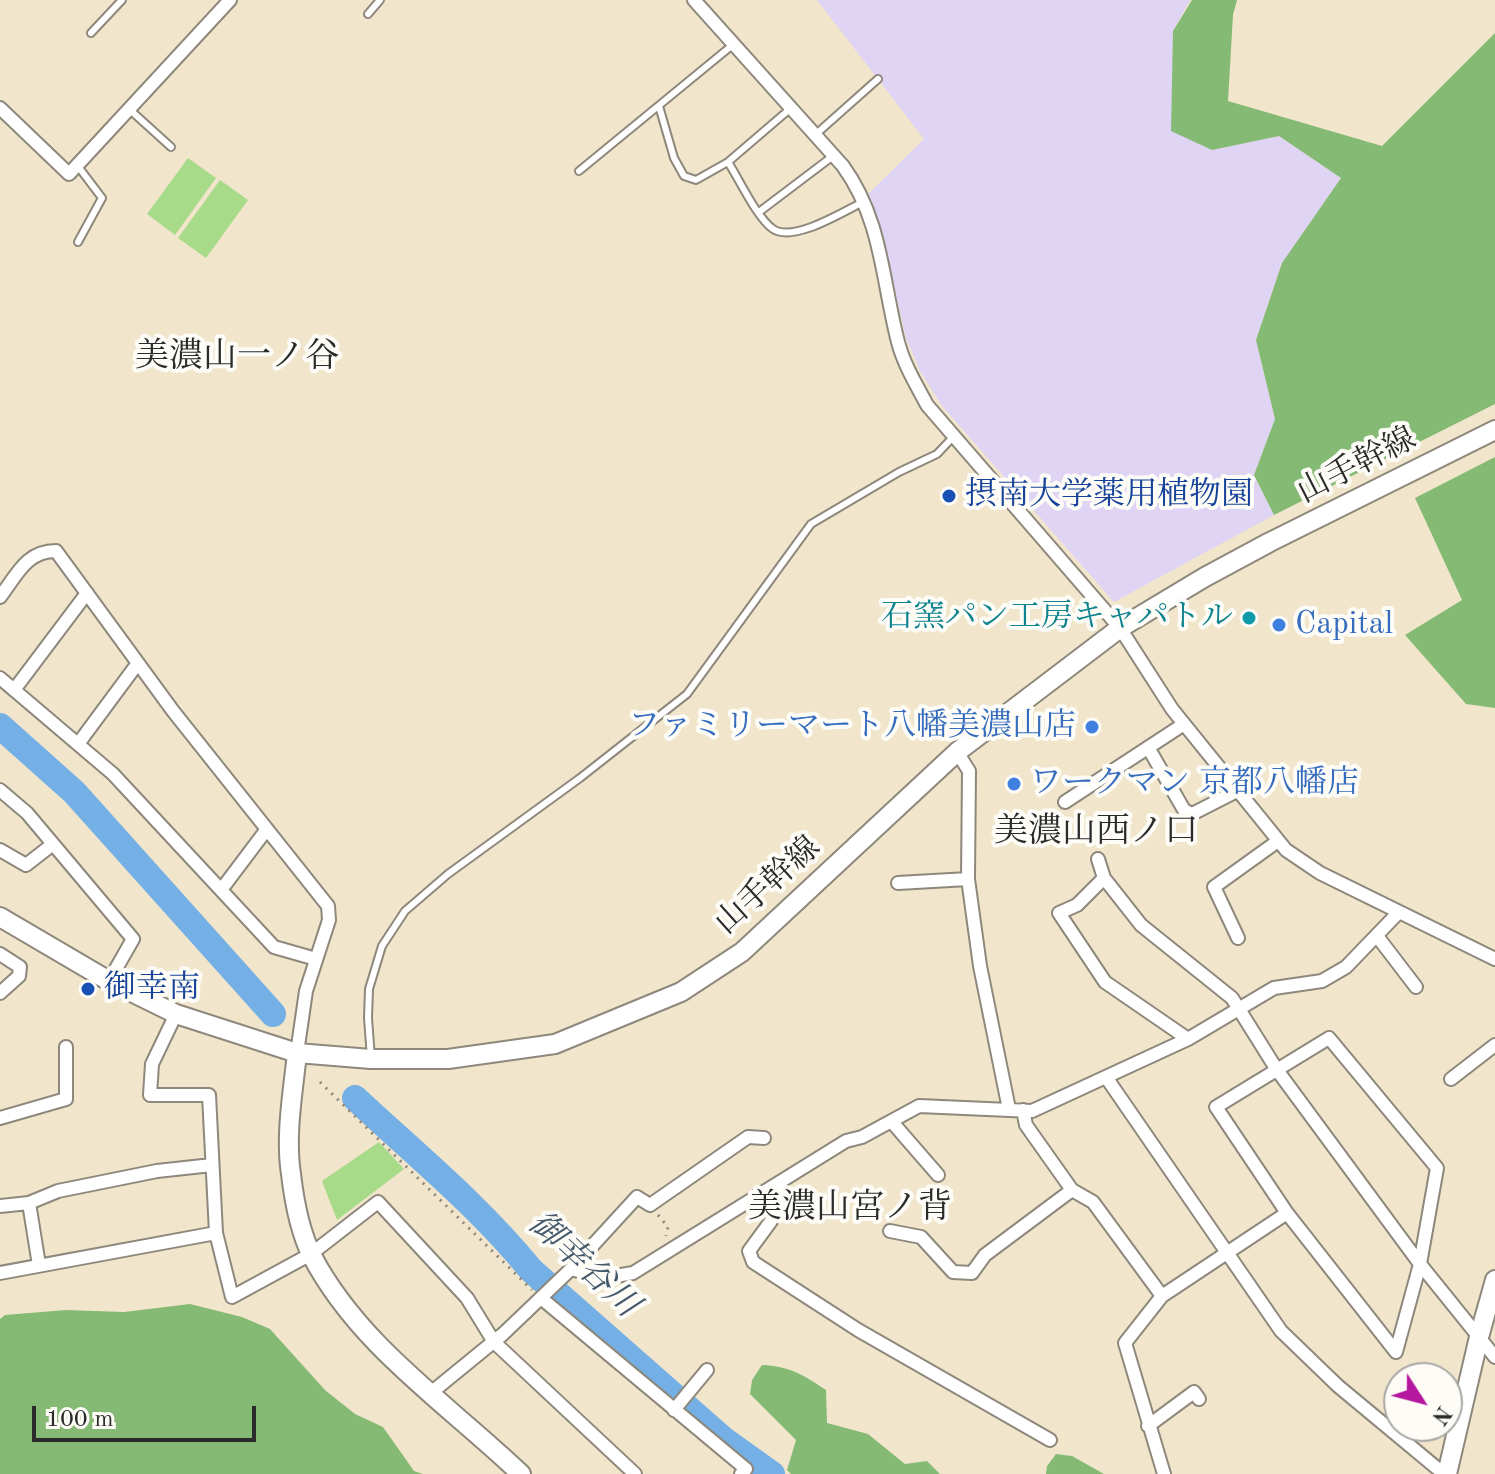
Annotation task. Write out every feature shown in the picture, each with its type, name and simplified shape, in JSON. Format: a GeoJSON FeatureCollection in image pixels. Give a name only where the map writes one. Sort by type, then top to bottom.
{"type":"FeatureCollection","features":[{"type":"Feature","properties":{"kind":"main road","name":"山手幹線"},"geometry":{"type":"LineString","coordinates":[[0,917],[109,981],[176,1014],[297,1053],[371,1059],[448,1059],[555,1044],[681,992],[742,952],[957,752],[1120,628],[1270,542],[1495,430]]}},
{"type":"Feature","properties":{"kind":"main road"},"geometry":{"type":"LineString","coordinates":[[297,1053],[290,1171],[311,1254],[342,1306],[388,1354],[521,1474]]}},
{"type":"Feature","properties":{"kind":"main road"},"geometry":{"type":"LineString","coordinates":[[1446,1474],[1495,1280]]}},
{"type":"Feature","properties":{"kind":"street"},"geometry":{"type":"LineString","coordinates":[[0,108],[69,174],[230,0]]}},
{"type":"Feature","properties":{"kind":"street"},"geometry":{"type":"LineString","coordinates":[[694,0],[834,156],[858,188],[879,244],[898,343],[927,405],[1120,628],[1184,724],[1278,841],[1320,873],[1495,959]]}},
{"type":"Feature","properties":{"kind":"street"},"geometry":{"type":"LineString","coordinates":[[0,597],[28,560],[41,551],[56,551],[138,663],[328,906],[329,920],[306,991],[297,1053]]}},
{"type":"Feature","properties":{"kind":"street"},"geometry":{"type":"LineString","coordinates":[[14,690],[87,593]]}},
{"type":"Feature","properties":{"kind":"street"},"geometry":{"type":"LineString","coordinates":[[78,744],[138,663]]}},
{"type":"Feature","properties":{"kind":"street"},"geometry":{"type":"LineString","coordinates":[[0,678],[113,774],[274,947],[316,959]]}},
{"type":"Feature","properties":{"kind":"street"},"geometry":{"type":"LineString","coordinates":[[1065,802],[1184,724]]}},
{"type":"Feature","properties":{"kind":"street"},"geometry":{"type":"LineString","coordinates":[[1149,749],[1184,810],[1192,814],[1237,791]]}},
{"type":"Feature","properties":{"kind":"street"},"geometry":{"type":"LineString","coordinates":[[957,752],[969,771],[968,879],[980,966],[1009,1109]]}},
{"type":"Feature","properties":{"kind":"street"},"geometry":{"type":"LineString","coordinates":[[0,790],[27,813],[133,939],[109,981]]}},
{"type":"Feature","properties":{"kind":"street"},"geometry":{"type":"LineString","coordinates":[[221,890],[267,829]]}},
{"type":"Feature","properties":{"kind":"street"},"geometry":{"type":"LineString","coordinates":[[1238,938],[1214,887],[1278,841]]}},
{"type":"Feature","properties":{"kind":"street"},"geometry":{"type":"LineString","coordinates":[[0,850],[26,865],[53,844]]}},
{"type":"Feature","properties":{"kind":"street"},"geometry":{"type":"LineString","coordinates":[[1098,859],[1104,878],[1141,925],[1232,998],[1277,1070],[1420,1264],[1495,1357]]}},
{"type":"Feature","properties":{"kind":"street"},"geometry":{"type":"LineString","coordinates":[[1104,878],[1077,905],[1059,913],[1105,982],[1188,1039]]}},
{"type":"Feature","properties":{"kind":"street"},"geometry":{"type":"LineString","coordinates":[[898,883],[968,879]]}},
{"type":"Feature","properties":{"kind":"street"},"geometry":{"type":"LineString","coordinates":[[571,1269],[604,1278],[633,1273],[846,1141],[862,1137],[919,1106],[1032,1111],[1188,1039],[1274,988],[1322,981],[1346,967],[1399,912]]}},
{"type":"Feature","properties":{"kind":"street"},"geometry":{"type":"LineString","coordinates":[[1377,936],[1416,987]]}},
{"type":"Feature","properties":{"kind":"street"},"geometry":{"type":"LineString","coordinates":[[0,954],[20,967],[19,976],[0,993]]}},
{"type":"Feature","properties":{"kind":"street"},"geometry":{"type":"LineString","coordinates":[[176,1014],[152,1064],[150,1095],[209,1095],[216,1233],[232,1297],[311,1254],[378,1202],[467,1298],[494,1342],[635,1474]]}},
{"type":"Feature","properties":{"kind":"street"},"geometry":{"type":"LineString","coordinates":[[1329,1038],[1437,1168],[1420,1264],[1396,1352],[1287,1213],[1216,1107],[1329,1038]]}},
{"type":"Feature","properties":{"kind":"street"},"geometry":{"type":"LineString","coordinates":[[1451,1079],[1495,1045]]}},
{"type":"Feature","properties":{"kind":"street"},"geometry":{"type":"LineString","coordinates":[[0,1118],[66,1099],[66,1047]]}},
{"type":"Feature","properties":{"kind":"street"},"geometry":{"type":"LineString","coordinates":[[1106,1077],[1281,1331],[1338,1386],[1446,1474]]}},
{"type":"Feature","properties":{"kind":"street"},"geometry":{"type":"LineString","coordinates":[[1023,1110],[1026,1125],[1072,1190],[1093,1202],[1162,1296]]}},
{"type":"Feature","properties":{"kind":"street"},"geometry":{"type":"LineString","coordinates":[[892,1122],[938,1175]]}},
{"type":"Feature","properties":{"kind":"street"},"geometry":{"type":"LineString","coordinates":[[432,1392],[494,1342],[544,1295],[637,1197],[650,1205],[748,1137],[764,1138]]}},
{"type":"Feature","properties":{"kind":"street"},"geometry":{"type":"LineString","coordinates":[[0,1206],[29,1203],[58,1191],[157,1171],[212,1165]]}},
{"type":"Feature","properties":{"kind":"street"},"geometry":{"type":"LineString","coordinates":[[780,1184],[771,1221],[749,1251],[753,1262],[858,1330],[1050,1440]]}},
{"type":"Feature","properties":{"kind":"street"},"geometry":{"type":"LineString","coordinates":[[890,1231],[921,1237],[953,1272],[972,1273],[985,1255],[1072,1190]]}},
{"type":"Feature","properties":{"kind":"street"},"geometry":{"type":"LineString","coordinates":[[29,1203],[39,1265]]}},
{"type":"Feature","properties":{"kind":"street"},"geometry":{"type":"LineString","coordinates":[[1164,1474],[1125,1343],[1162,1296],[1287,1213]]}},
{"type":"Feature","properties":{"kind":"street"},"geometry":{"type":"LineString","coordinates":[[0,1273],[216,1233]]}},
{"type":"Feature","properties":{"kind":"street"},"geometry":{"type":"LineString","coordinates":[[544,1295],[746,1469],[741,1474]]}},
{"type":"Feature","properties":{"kind":"street"},"geometry":{"type":"LineString","coordinates":[[676,1409],[707,1370]]}},
{"type":"Feature","properties":{"kind":"street"},"geometry":{"type":"LineString","coordinates":[[1148,1426],[1194,1392],[1199,1399]]}},
{"type":"Feature","properties":{"kind":"lane"},"geometry":{"type":"LineString","coordinates":[[91,33],[122,0]]}},
{"type":"Feature","properties":{"kind":"lane"},"geometry":{"type":"LineString","coordinates":[[368,14],[380,0]]}},
{"type":"Feature","properties":{"kind":"lane"},"geometry":{"type":"LineString","coordinates":[[579,171],[735,43]]}},
{"type":"Feature","properties":{"kind":"lane"},"geometry":{"type":"LineString","coordinates":[[815,135],[878,79]]}},
{"type":"Feature","properties":{"kind":"lane"},"geometry":{"type":"LineString","coordinates":[[659,106],[674,158],[684,176],[696,180],[728,162],[791,108]]}},
{"type":"Feature","properties":{"kind":"lane"},"geometry":{"type":"LineString","coordinates":[[129,109],[171,147]]}},
{"type":"Feature","properties":{"kind":"lane"},"geometry":{"type":"LineString","coordinates":[[759,212],[834,156]]}},
{"type":"Feature","properties":{"kind":"lane"},"geometry":{"type":"LineString","coordinates":[[728,162],[759,212],[772,228],[783,233],[799,232],[865,201]]}},
{"type":"Feature","properties":{"kind":"lane"},"geometry":{"type":"LineString","coordinates":[[77,165],[102,198],[78,242]]}},
{"type":"Feature","properties":{"kind":"lane"},"geometry":{"type":"LineString","coordinates":[[371,1059],[369,989],[382,946],[405,911],[448,874],[580,778],[687,694],[811,524],[899,472],[937,454],[955,435]]}},
{"type":"Feature","properties":{"kind":"path"},"geometry":{"type":"LineString","coordinates":[[320,1082],[544,1295]]}},
{"type":"Feature","properties":{"kind":"path"},"geometry":{"type":"LineString","coordinates":[[650,1205],[668,1227],[663,1256]]}},
{"type":"Feature","properties":{"kind":"shaded area"},"geometry":{"type":"Polygon","coordinates":[[[817,0],[1190,0],[1173,31],[1212,150],[1279,136],[1341,178],[1282,263],[1256,340],[1275,419],[1254,475],[1274,515],[1114,602],[942,406],[920,371],[906,338],[884,244],[866,196],[924,139],[817,0]]]}},
{"type":"Feature","properties":{"kind":"green space"},"geometry":{"type":"Polygon","coordinates":[[[1192,0],[1237,0],[1233,15],[1228,101],[1382,146],[1495,33],[1495,404],[1274,515],[1254,475],[1275,419],[1256,340],[1282,263],[1341,178],[1279,136],[1212,150],[1171,131],[1173,31],[1192,0]]]}},
{"type":"Feature","properties":{"kind":"green space"},"geometry":{"type":"Polygon","coordinates":[[[188,158],[216,178],[175,235],[147,214],[188,158]]]}},
{"type":"Feature","properties":{"kind":"green space"},"geometry":{"type":"Polygon","coordinates":[[[220,180],[248,200],[206,258],[178,238],[220,180]]]}},
{"type":"Feature","properties":{"kind":"green space"},"geometry":{"type":"Polygon","coordinates":[[[1495,457],[1495,708],[1466,704],[1405,635],[1462,600],[1415,498],[1495,457]]]}},
{"type":"Feature","properties":{"kind":"green space"},"geometry":{"type":"Polygon","coordinates":[[[379,1142],[404,1169],[337,1220],[322,1181],[379,1142]]]}},
{"type":"Feature","properties":{"kind":"green space"},"geometry":{"type":"Polygon","coordinates":[[[190,1304],[242,1317],[270,1329],[325,1390],[355,1414],[383,1427],[414,1471],[423,1474],[0,1474],[0,1319],[5,1315],[66,1310],[124,1312],[190,1304]]]}},
{"type":"Feature","properties":{"kind":"green space"},"geometry":{"type":"Polygon","coordinates":[[[762,1365],[796,1372],[826,1390],[827,1423],[868,1434],[905,1464],[927,1461],[940,1474],[791,1474],[787,1470],[796,1440],[750,1394],[752,1380],[762,1365]]]}},
{"type":"Feature","properties":{"kind":"green space"},"geometry":{"type":"Polygon","coordinates":[[[1056,1454],[1072,1456],[1104,1474],[1046,1474],[1047,1466],[1056,1454]]]}},
{"type":"Feature","properties":{"kind":"waterway"},"geometry":{"type":"LineString","coordinates":[[0,726],[74,792],[273,1014]]}},
{"type":"Feature","properties":{"kind":"waterway","name":"御幸谷川"},"geometry":{"type":"LineString","coordinates":[[355,1098],[468,1202],[531,1270],[723,1439],[772,1474]]}},
{"type":"Feature","properties":{"kind":"place","name":"摂南大学薬用植物園"},"geometry":{"type":"Point","coordinates":[949,496]}},
{"type":"Feature","properties":{"kind":"place","name":"石窯パン工房キャパトル"},"geometry":{"type":"Point","coordinates":[1249,618]}},
{"type":"Feature","properties":{"kind":"place","name":"Capital"},"geometry":{"type":"Point","coordinates":[1279,625]}},
{"type":"Feature","properties":{"kind":"place","name":"ファミリーマート八幡美濃山店"},"geometry":{"type":"Point","coordinates":[1092,727]}},
{"type":"Feature","properties":{"kind":"place","name":"ワークマン 京都八幡店"},"geometry":{"type":"Point","coordinates":[1014,784]}},
{"type":"Feature","properties":{"kind":"place","name":"御幸南"},"geometry":{"type":"Point","coordinates":[88,989]}},
{"type":"Feature","properties":{"kind":"district","name":"美濃山一ノ谷"},"geometry":{"type":"Point","coordinates":[237,357]}},
{"type":"Feature","properties":{"kind":"district","name":"美濃山西ノ口"},"geometry":{"type":"Point","coordinates":[1096,832]}},
{"type":"Feature","properties":{"kind":"district","name":"美濃山宮ノ背"},"geometry":{"type":"Point","coordinates":[850,1208]}}]}
